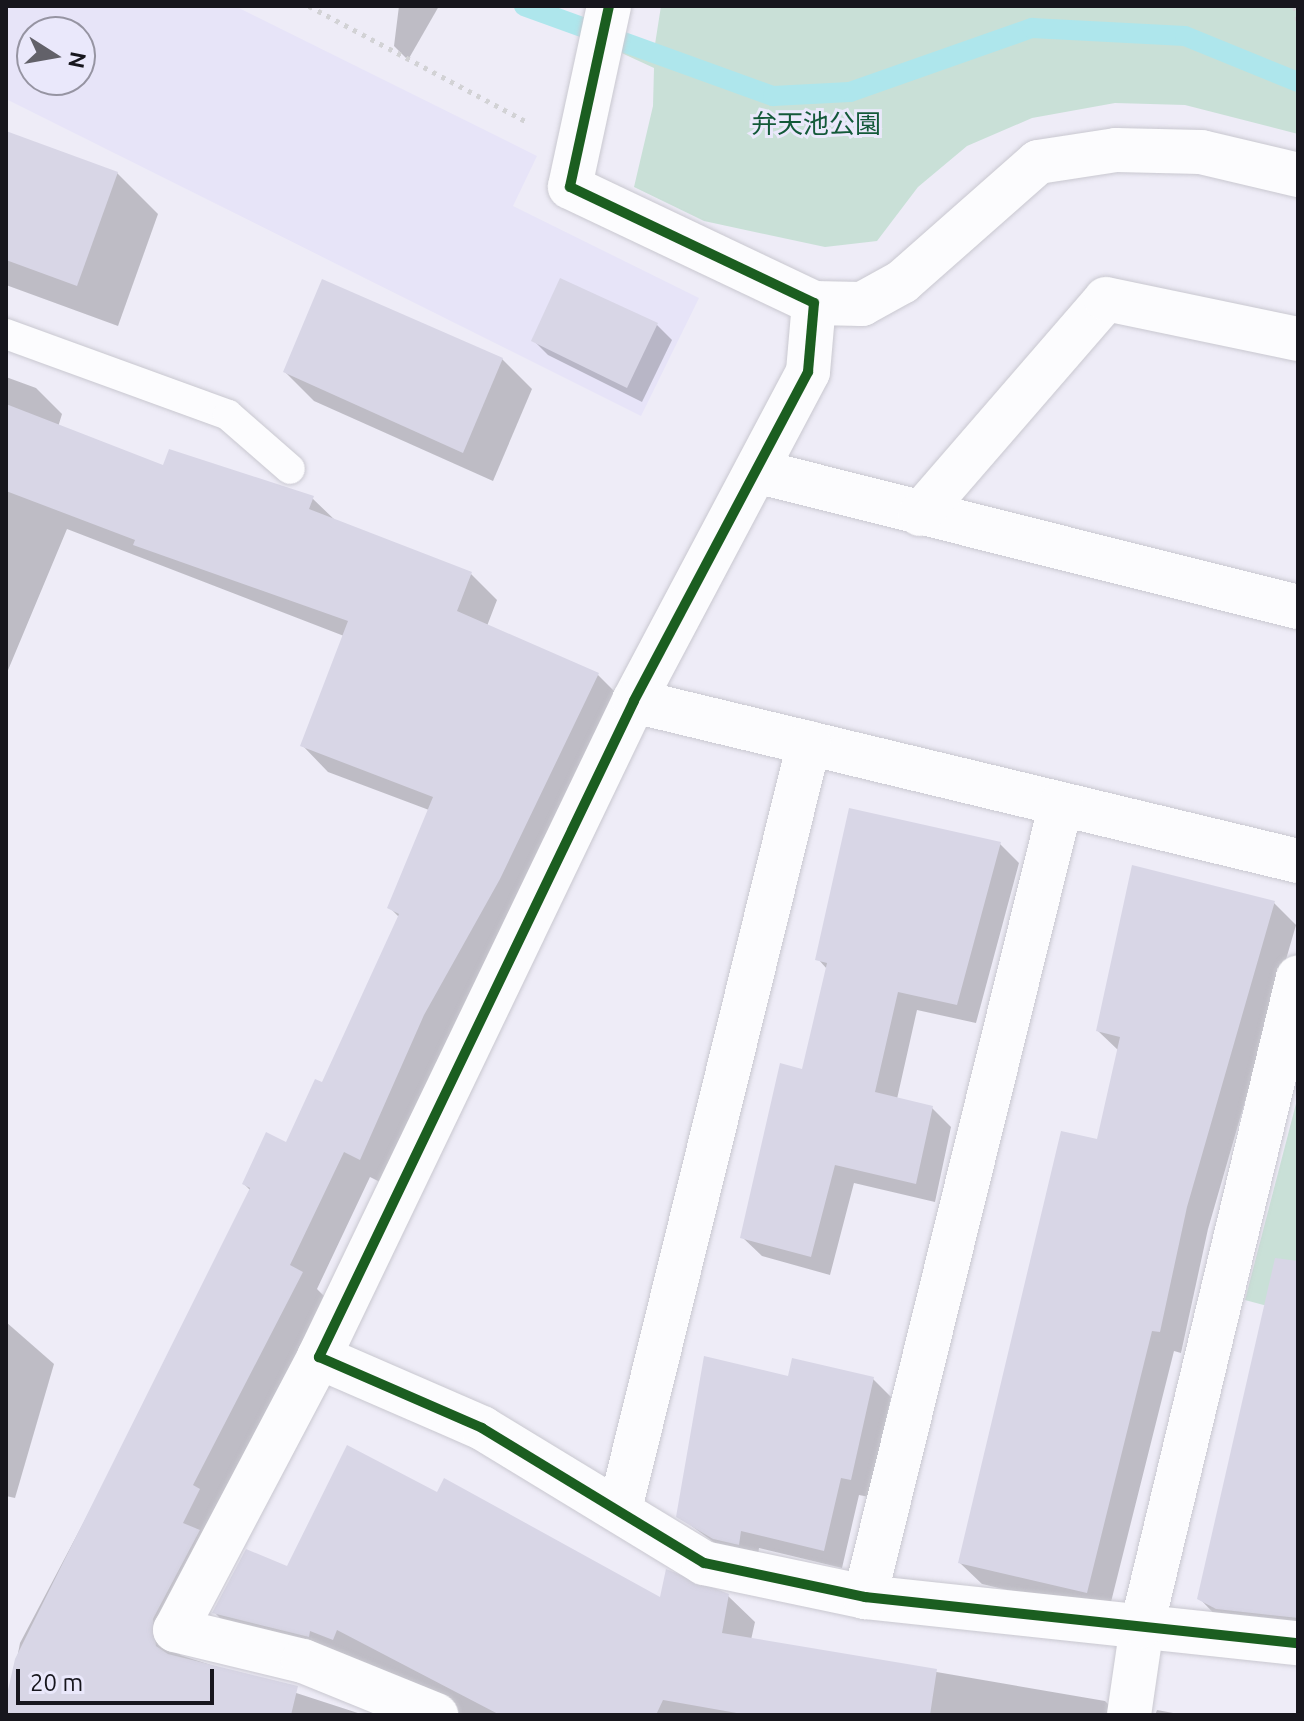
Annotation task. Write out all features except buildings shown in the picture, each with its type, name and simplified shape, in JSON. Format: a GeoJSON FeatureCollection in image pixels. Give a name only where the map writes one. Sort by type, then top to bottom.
{"type":"FeatureCollection","features":[{"type":"Feature","properties":{"kind":"street"},"geometry":{"type":"LineString","coordinates":[[609,6],[570,187],[814,303],[862,304],[902,282],[1038,162],[1116,150],[1201,152],[1298,175]]}},
{"type":"Feature","properties":{"kind":"street"},"geometry":{"type":"LineString","coordinates":[[920,514],[1106,299],[1298,339]]}},
{"type":"Feature","properties":{"kind":"street"},"geometry":{"type":"LineString","coordinates":[[436,1715],[303,1661],[175,1630],[325,1346],[634,701],[760,472],[808,372],[814,303]]}},
{"type":"Feature","properties":{"kind":"street"},"geometry":{"type":"LineString","coordinates":[[760,472],[1298,607]]}},
{"type":"Feature","properties":{"kind":"street"},"geometry":{"type":"LineString","coordinates":[[634,701],[1298,861]]}},
{"type":"Feature","properties":{"kind":"street"},"geometry":{"type":"LineString","coordinates":[[620,1509],[809,743]]}},
{"type":"Feature","properties":{"kind":"street"},"geometry":{"type":"LineString","coordinates":[[865,1597],[1061,804]]}},
{"type":"Feature","properties":{"kind":"street"},"geometry":{"type":"LineString","coordinates":[[1129,1715],[1142,1626],[1298,977]]}},
{"type":"Feature","properties":{"kind":"street"},"geometry":{"type":"LineString","coordinates":[[325,1346],[319,1357],[482,1428],[620,1509],[704,1563],[865,1597],[1298,1643]]}},
{"type":"Feature","properties":{"kind":"lane"},"geometry":{"type":"LineString","coordinates":[[6,334],[228,415],[290,469]]}},
{"type":"Feature","properties":{"kind":"path"},"geometry":{"type":"LineString","coordinates":[[309,6],[536,127]]}},
{"type":"Feature","properties":{"kind":"path"},"geometry":{"type":"LineString","coordinates":[[1295,6],[1298,21]]}},
{"type":"Feature","properties":{"kind":"shaded area"},"geometry":{"type":"Polygon","coordinates":[[[6,6],[235,6],[537,156],[513,206],[699,298],[641,416],[6,99],[6,6]]]}},
{"type":"Feature","properties":{"kind":"green space","name":"弁天池公園"},"geometry":{"type":"Polygon","coordinates":[[[520,6],[653,57],[661,6],[1298,6],[1298,134],[1185,105],[1115,103],[1032,118],[967,146],[918,187],[877,241],[825,247],[704,221],[634,187],[653,106],[654,68],[520,6]]]}},
{"type":"Feature","properties":{"kind":"green space"},"geometry":{"type":"Polygon","coordinates":[[[1298,1096],[1298,1314],[1245,1300],[1298,1096]]]}},
{"type":"Feature","properties":{"kind":"waterway"},"geometry":{"type":"LineString","coordinates":[[524,6],[773,96],[850,92],[1032,28],[1185,36],[1298,82]]}},
{"type":"Feature","properties":{"kind":"cycle path"},"geometry":{"type":"LineString","coordinates":[[609,6],[570,187],[814,303],[808,372],[634,701],[319,1357],[482,1428],[704,1563],[865,1597],[1298,1643]]}}]}
